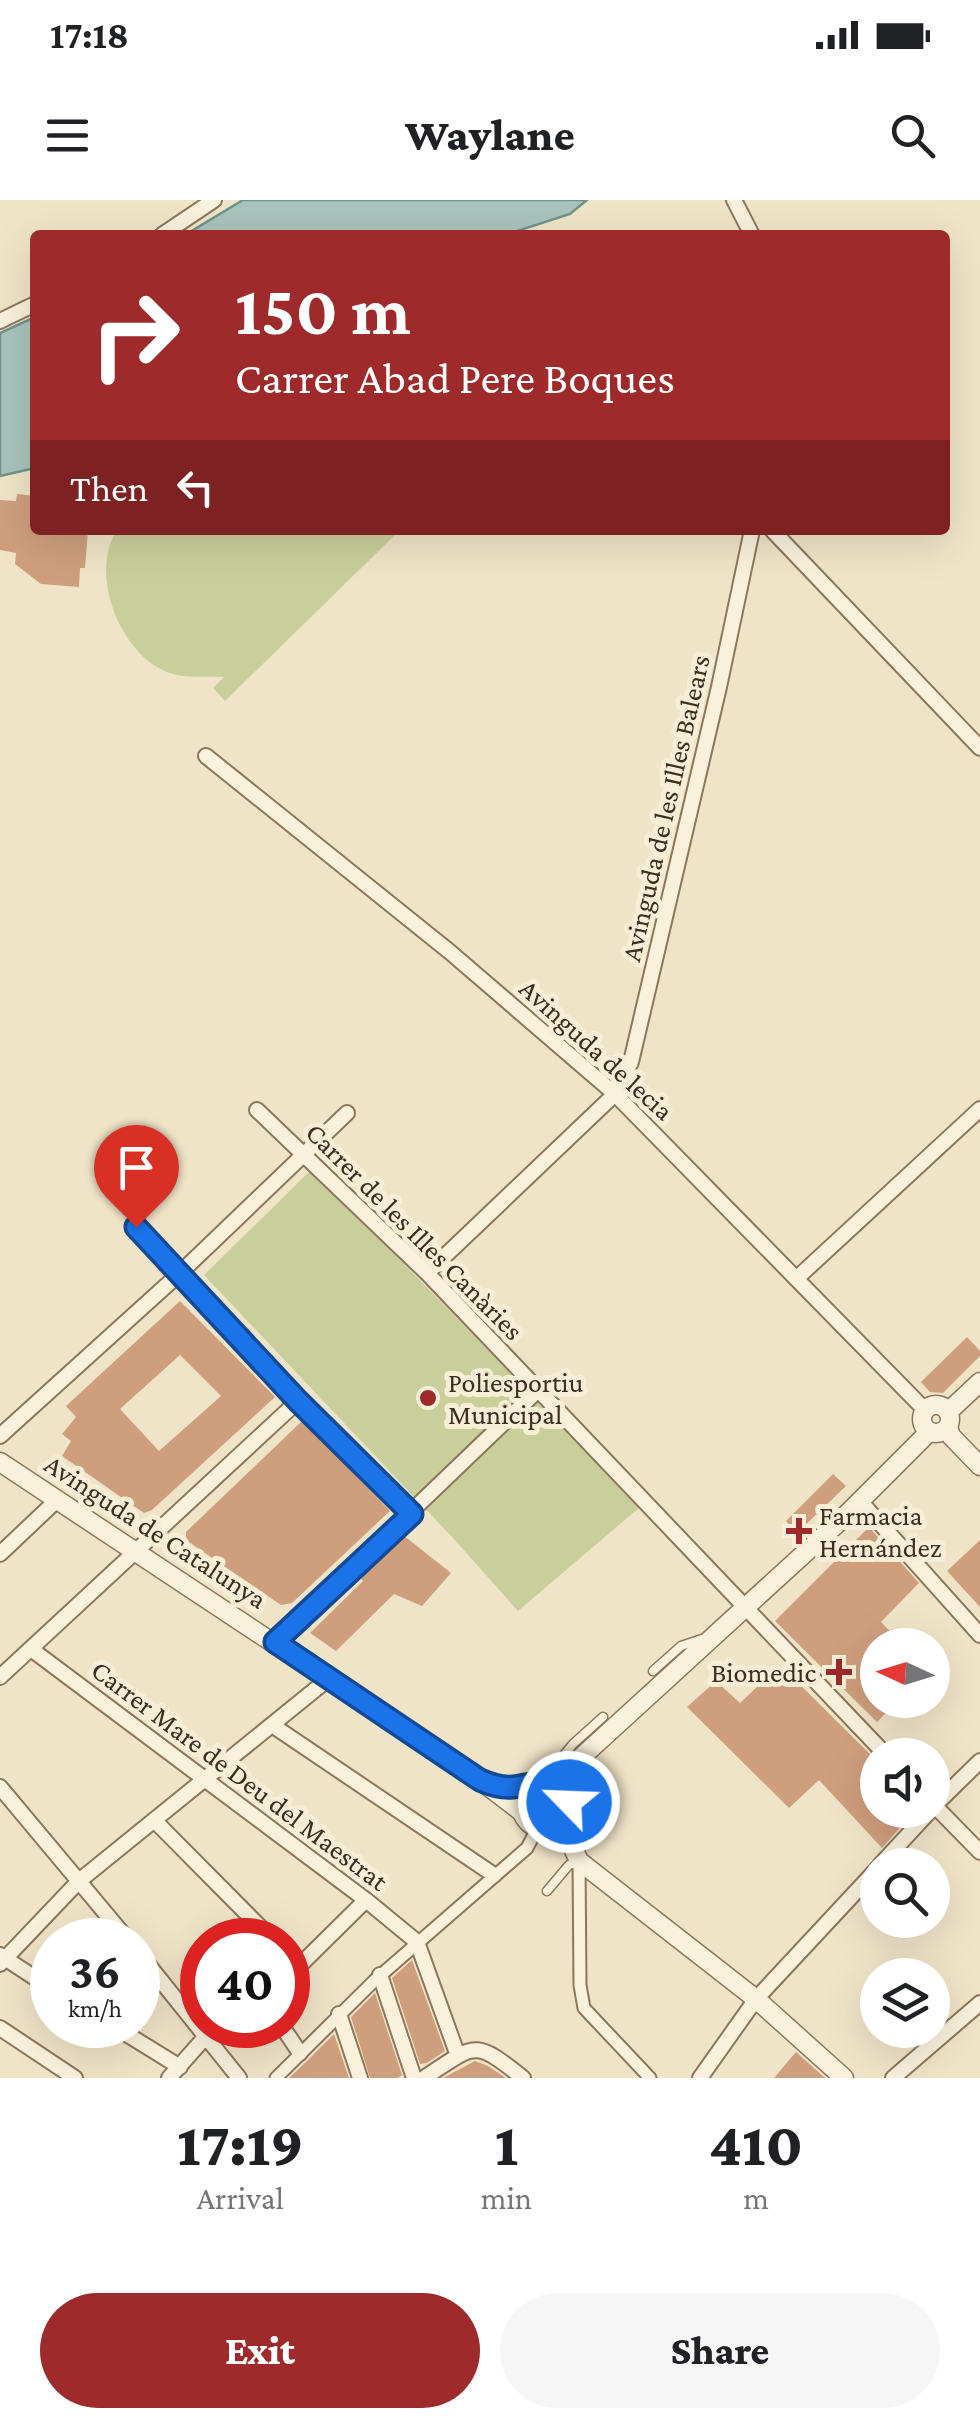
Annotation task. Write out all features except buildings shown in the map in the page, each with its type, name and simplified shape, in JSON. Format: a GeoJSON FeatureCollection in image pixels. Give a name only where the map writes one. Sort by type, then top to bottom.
{"type":"FeatureCollection","features":[{"type":"Feature","properties":{"kind":"street"},"geometry":{"type":"LineString","coordinates":[[169,230],[214,200]]}},
{"type":"Feature","properties":{"kind":"street"},"geometry":{"type":"LineString","coordinates":[[734,200],[749,230]]}},
{"type":"Feature","properties":{"kind":"street"},"geometry":{"type":"LineString","coordinates":[[0,321],[30,306]]}},
{"type":"Feature","properties":{"kind":"street","name":"Avinguda de les Illes Balears"},"geometry":{"type":"LineString","coordinates":[[615,1094],[631,1062],[720,687],[751,535]]}},
{"type":"Feature","properties":{"kind":"street"},"geometry":{"type":"LineString","coordinates":[[777,535],[980,748]]}},
{"type":"Feature","properties":{"kind":"street","name":"Avinguda de lecia"},"geometry":{"type":"LineString","coordinates":[[206,756],[450,952],[615,1094],[925,1410]]}},
{"type":"Feature","properties":{"kind":"street"},"geometry":{"type":"LineString","coordinates":[[427,1273],[615,1094]]}},
{"type":"Feature","properties":{"kind":"street"},"geometry":{"type":"LineString","coordinates":[[797,1278],[980,1109]]}},
{"type":"Feature","properties":{"kind":"street","name":"Carrer de les Illes Canàries"},"geometry":{"type":"LineString","coordinates":[[257,1110],[427,1273],[870,1738]]}},
{"type":"Feature","properties":{"kind":"street"},"geometry":{"type":"LineString","coordinates":[[0,1436],[178,1274],[346,1113]]}},
{"type":"Feature","properties":{"kind":"street"},"geometry":{"type":"LineString","coordinates":[[136,1227],[298,1401],[412,1514]]}},
{"type":"Feature","properties":{"kind":"street"},"geometry":{"type":"LineString","coordinates":[[980,1382],[948,1420],[937,1434],[929,1432],[922,1422],[925,1410],[937,1405],[948,1420],[950,1436],[980,1466]]}},
{"type":"Feature","properties":{"kind":"street"},"geometry":{"type":"LineString","coordinates":[[275,1642],[538,1390]]}},
{"type":"Feature","properties":{"kind":"street"},"geometry":{"type":"LineString","coordinates":[[0,1676],[298,1401]]}},
{"type":"Feature","properties":{"kind":"street"},"geometry":{"type":"LineString","coordinates":[[561,1822],[550,1828],[538,1828],[523,1814],[522,1798],[574,1762],[860,1501],[929,1432]]}},
{"type":"Feature","properties":{"kind":"street","name":"Avinguda de Catalunya"},"geometry":{"type":"LineString","coordinates":[[0,1462],[275,1642],[480,1780],[523,1814]]}},
{"type":"Feature","properties":{"kind":"street"},"geometry":{"type":"LineString","coordinates":[[0,1554],[57,1500]]}},
{"type":"Feature","properties":{"kind":"street"},"geometry":{"type":"LineString","coordinates":[[860,1501],[980,1635]]}},
{"type":"Feature","properties":{"kind":"street","name":"Carrer Mare de Deu del Maestrat"},"geometry":{"type":"LineString","coordinates":[[30,1648],[417,1942]]}},
{"type":"Feature","properties":{"kind":"street"},"geometry":{"type":"LineString","coordinates":[[30,1975],[2,1959],[79,1881],[327,1680]]}},
{"type":"Feature","properties":{"kind":"street"},"geometry":{"type":"LineString","coordinates":[[272,1725],[494,1875]]}},
{"type":"Feature","properties":{"kind":"street"},"geometry":{"type":"LineString","coordinates":[[950,1791],[980,1762]]}},
{"type":"Feature","properties":{"kind":"street","name":"Avinguda de Catalunya"},"geometry":{"type":"LineString","coordinates":[[480,1780],[504,1787],[544,1783]]}},
{"type":"Feature","properties":{"kind":"street"},"geometry":{"type":"LineString","coordinates":[[544,1783],[569,1802],[561,1822],[574,1863],[584,2008],[650,2078]]}},
{"type":"Feature","properties":{"kind":"street"},"geometry":{"type":"LineString","coordinates":[[0,1788],[110,1918]]}},
{"type":"Feature","properties":{"kind":"street"},"geometry":{"type":"LineString","coordinates":[[154,1820],[251,1918]]}},
{"type":"Feature","properties":{"kind":"street"},"geometry":{"type":"LineString","coordinates":[[950,1823],[980,1852]]}},
{"type":"Feature","properties":{"kind":"street"},"geometry":{"type":"LineString","coordinates":[[276,2078],[380,1975],[526,1848],[538,1828]]}},
{"type":"Feature","properties":{"kind":"street"},"geometry":{"type":"LineString","coordinates":[[895,1848],[914,1828]]}},
{"type":"Feature","properties":{"kind":"street"},"geometry":{"type":"LineString","coordinates":[[574,1863],[756,1999],[844,2078]]}},
{"type":"Feature","properties":{"kind":"street"},"geometry":{"type":"LineString","coordinates":[[700,2078],[756,1999],[860,1887]]}},
{"type":"Feature","properties":{"kind":"street"},"geometry":{"type":"LineString","coordinates":[[310,1949],[366,1900]]}},
{"type":"Feature","properties":{"kind":"street"},"geometry":{"type":"LineString","coordinates":[[417,1942],[458,2056]]}},
{"type":"Feature","properties":{"kind":"street"},"geometry":{"type":"LineString","coordinates":[[380,1975],[424,2077],[469,2050],[480,2049],[522,2078]]}},
{"type":"Feature","properties":{"kind":"street"},"geometry":{"type":"LineString","coordinates":[[160,1979],[180,2004]]}},
{"type":"Feature","properties":{"kind":"street"},"geometry":{"type":"LineString","coordinates":[[893,2078],[980,2003]]}},
{"type":"Feature","properties":{"kind":"street"},"geometry":{"type":"LineString","coordinates":[[339,2014],[360,2078]]}},
{"type":"Feature","properties":{"kind":"street"},"geometry":{"type":"LineString","coordinates":[[0,2028],[75,2078]]}},
{"type":"Feature","properties":{"kind":"street"},"geometry":{"type":"LineString","coordinates":[[142,2048],[174,2072],[195,2048]]}},
{"type":"Feature","properties":{"kind":"street"},"geometry":{"type":"LineString","coordinates":[[216,2048],[240,2078]]}},
{"type":"Feature","properties":{"kind":"street"},"geometry":{"type":"LineString","coordinates":[[297,2048],[300,2052]]}},
{"type":"Feature","properties":{"kind":"lane"},"geometry":{"type":"LineString","coordinates":[[653,1671],[682,1646],[712,1637]]}},
{"type":"Feature","properties":{"kind":"lane"},"geometry":{"type":"LineString","coordinates":[[544,1783],[573,1744],[604,1716]]}},
{"type":"Feature","properties":{"kind":"lane"},"geometry":{"type":"LineString","coordinates":[[547,1891],[574,1863]]}},
{"type":"Feature","properties":{"kind":"green space"},"geometry":{"type":"Polygon","coordinates":[[[115,535],[395,535],[225,701],[213,688],[224,677],[177,675],[141,654],[126,636],[109,593],[109,549],[115,535]]]}},
{"type":"Feature","properties":{"kind":"green space"},"geometry":{"type":"Polygon","coordinates":[[[312,1169],[640,1507],[518,1611],[204,1275],[312,1169]]]}},
{"type":"Feature","properties":{"kind":"water"},"geometry":{"type":"Polygon","coordinates":[[[243,200],[587,200],[570,214],[520,230],[193,230],[243,200]]]}},
{"type":"Feature","properties":{"kind":"water"},"geometry":{"type":"Polygon","coordinates":[[[30,319],[30,469],[0,476],[0,333],[30,319]]]}},
{"type":"Feature","properties":{"kind":"place","name":"Poliesportiu Municipal"},"geometry":{"type":"Point","coordinates":[428,1398]}},
{"type":"Feature","properties":{"kind":"place","name":"Farmacia Hernández"},"geometry":{"type":"Point","coordinates":[799,1531]}},
{"type":"Feature","properties":{"kind":"place","name":"Biomedic"},"geometry":{"type":"Point","coordinates":[839,1672]}},
{"type":"Feature","properties":{"kind":"route"},"geometry":{"type":"LineString","coordinates":[[136,1227],[298,1401],[412,1514],[275,1642],[480,1780],[504,1787],[550,1781],[563,1788],[569,1802]]}}]}
